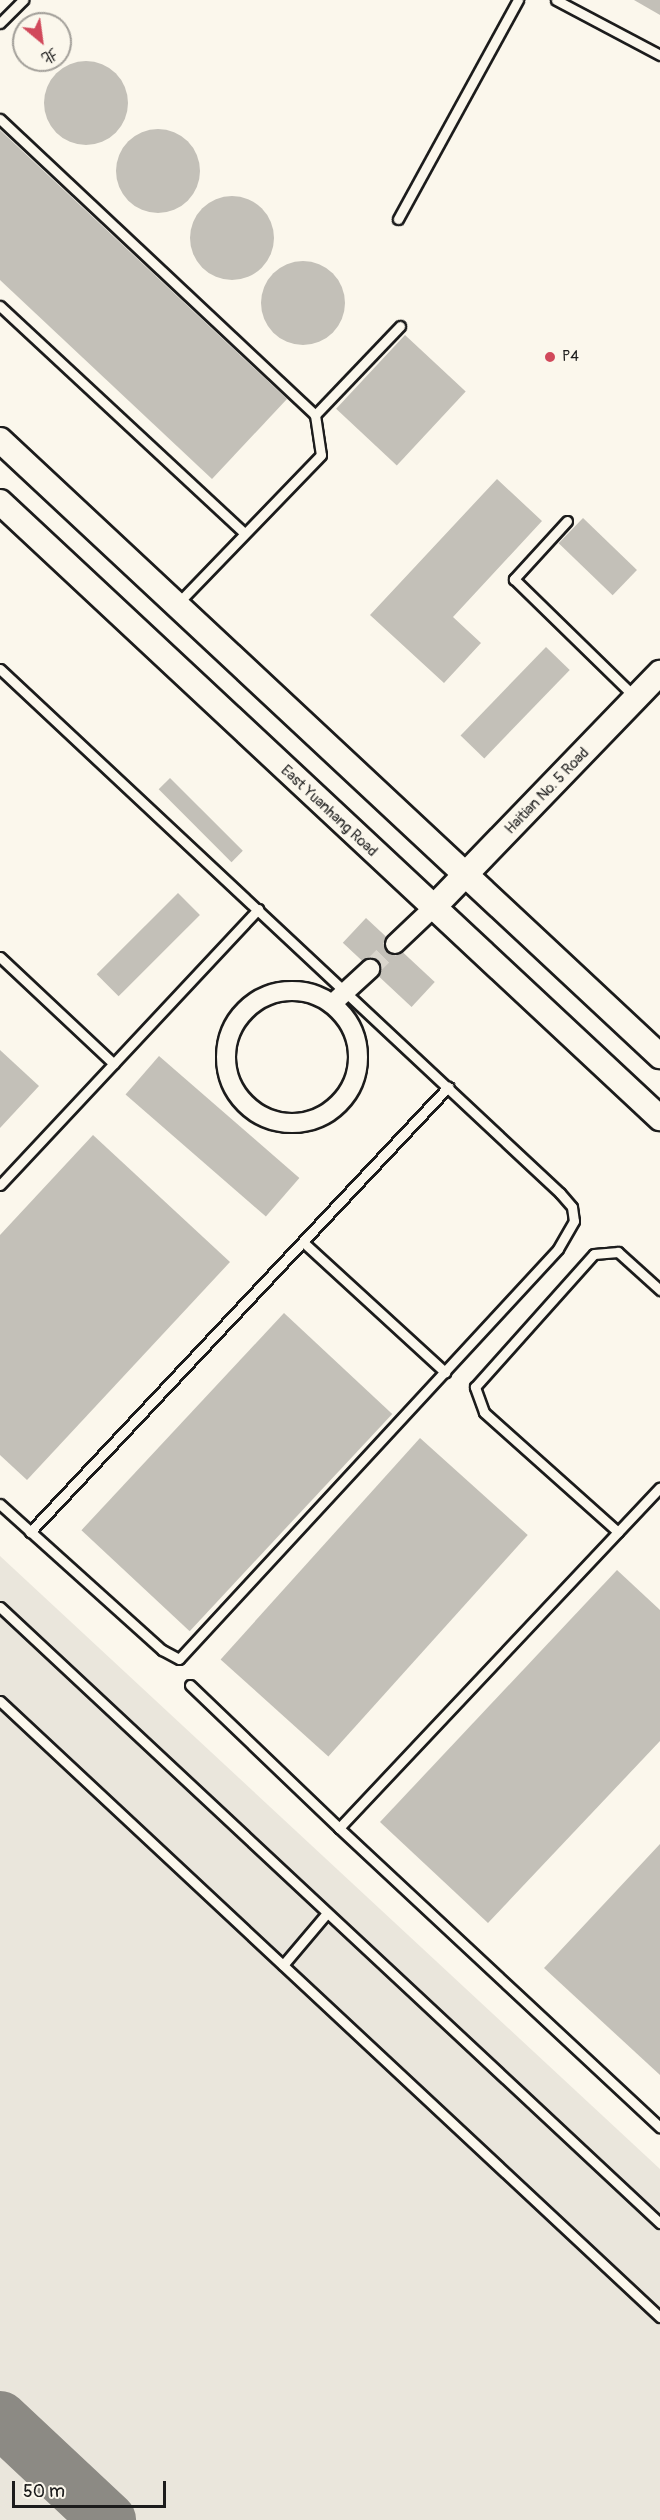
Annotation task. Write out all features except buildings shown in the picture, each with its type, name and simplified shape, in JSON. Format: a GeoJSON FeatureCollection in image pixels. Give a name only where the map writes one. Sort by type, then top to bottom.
{"type":"FeatureCollection","features":[{"type":"Feature","properties":{"kind":"street"},"geometry":{"type":"LineString","coordinates":[[0,440],[660,1056]]}},
{"type":"Feature","properties":{"kind":"street","name":"East Yuanhang Road"},"geometry":{"type":"LineString","coordinates":[[0,502],[660,1118]]}},
{"type":"Feature","properties":{"kind":"street","name":"Haitian No. 5 Road"},"geometry":{"type":"LineString","coordinates":[[433,908],[467,876],[660,673]]}},
{"type":"Feature","properties":{"kind":"street"},"geometry":{"type":"LineString","coordinates":[[395,944],[433,908]]}},
{"type":"Feature","properties":{"kind":"street"},"geometry":{"type":"LineString","coordinates":[[332,1004],[370,969]]}},
{"type":"Feature","properties":{"kind":"street"},"geometry":{"type":"LineString","coordinates":[[284,992],[309,993],[332,1004],[351,1026],[359,1053],[354,1082],[337,1106],[312,1120],[289,1124],[266,1118],[247,1105],[226,1064],[229,1039],[240,1017],[260,1000],[284,992]]}},
{"type":"Feature","properties":{"kind":"lane"},"geometry":{"type":"LineString","coordinates":[[0,23],[23,0]]}},
{"type":"Feature","properties":{"kind":"lane"},"geometry":{"type":"LineString","coordinates":[[398,219],[518,0]]}},
{"type":"Feature","properties":{"kind":"lane"},"geometry":{"type":"LineString","coordinates":[[556,0],[660,55]]}},
{"type":"Feature","properties":{"kind":"lane"},"geometry":{"type":"LineString","coordinates":[[0,119],[315,415],[321,455],[176,604]]}},
{"type":"Feature","properties":{"kind":"lane"},"geometry":{"type":"LineString","coordinates":[[0,306],[244,534]]}},
{"type":"Feature","properties":{"kind":"lane"},"geometry":{"type":"LineString","coordinates":[[315,415],[400,326]]}},
{"type":"Feature","properties":{"kind":"lane"},"geometry":{"type":"LineString","coordinates":[[567,521],[514,579],[636,698]]}},
{"type":"Feature","properties":{"kind":"lane"},"geometry":{"type":"LineString","coordinates":[[0,669],[560,1192],[572,1207],[574,1221],[558,1249],[178,1659],[162,1650],[0,1504]]}},
{"type":"Feature","properties":{"kind":"lane"},"geometry":{"type":"LineString","coordinates":[[0,1185],[258,909]]}},
{"type":"Feature","properties":{"kind":"lane"},"geometry":{"type":"LineString","coordinates":[[0,957],[114,1064]]}},
{"type":"Feature","properties":{"kind":"lane"},"geometry":{"type":"LineString","coordinates":[[30,1532],[448,1087]]}},
{"type":"Feature","properties":{"kind":"lane"},"geometry":{"type":"LineString","coordinates":[[303,1242],[445,1372]]}},
{"type":"Feature","properties":{"kind":"lane"},"geometry":{"type":"LineString","coordinates":[[618,1532],[484,1412],[475,1387],[594,1254],[618,1252],[660,1290]]}},
{"type":"Feature","properties":{"kind":"lane"},"geometry":{"type":"LineString","coordinates":[[339,1828],[660,1487]]}},
{"type":"Feature","properties":{"kind":"lane"},"geometry":{"type":"LineString","coordinates":[[0,1607],[660,2223]]}},
{"type":"Feature","properties":{"kind":"lane"},"geometry":{"type":"LineString","coordinates":[[190,1685],[339,1828],[660,2127]]}},
{"type":"Feature","properties":{"kind":"lane"},"geometry":{"type":"LineString","coordinates":[[0,1701],[660,2317]]}},
{"type":"Feature","properties":{"kind":"lane"},"geometry":{"type":"LineString","coordinates":[[283,1965],[327,1912]]}},
{"type":"Feature","properties":{"kind":"shaded area"},"geometry":{"type":"Polygon","coordinates":[[[0,1556],[660,2169],[660,2520],[0,2520],[0,1556]]]}},
{"type":"Feature","properties":{"kind":"taxiway"},"geometry":{"type":"LineString","coordinates":[[0,2419],[108,2520]]}},
{"type":"Feature","properties":{"kind":"tunnel"},"geometry":{"type":"LineString","coordinates":[[370,969],[395,944]]}},
{"type":"Feature","properties":{"kind":"place","name":"P4"},"geometry":{"type":"Point","coordinates":[550,357]}}]}
